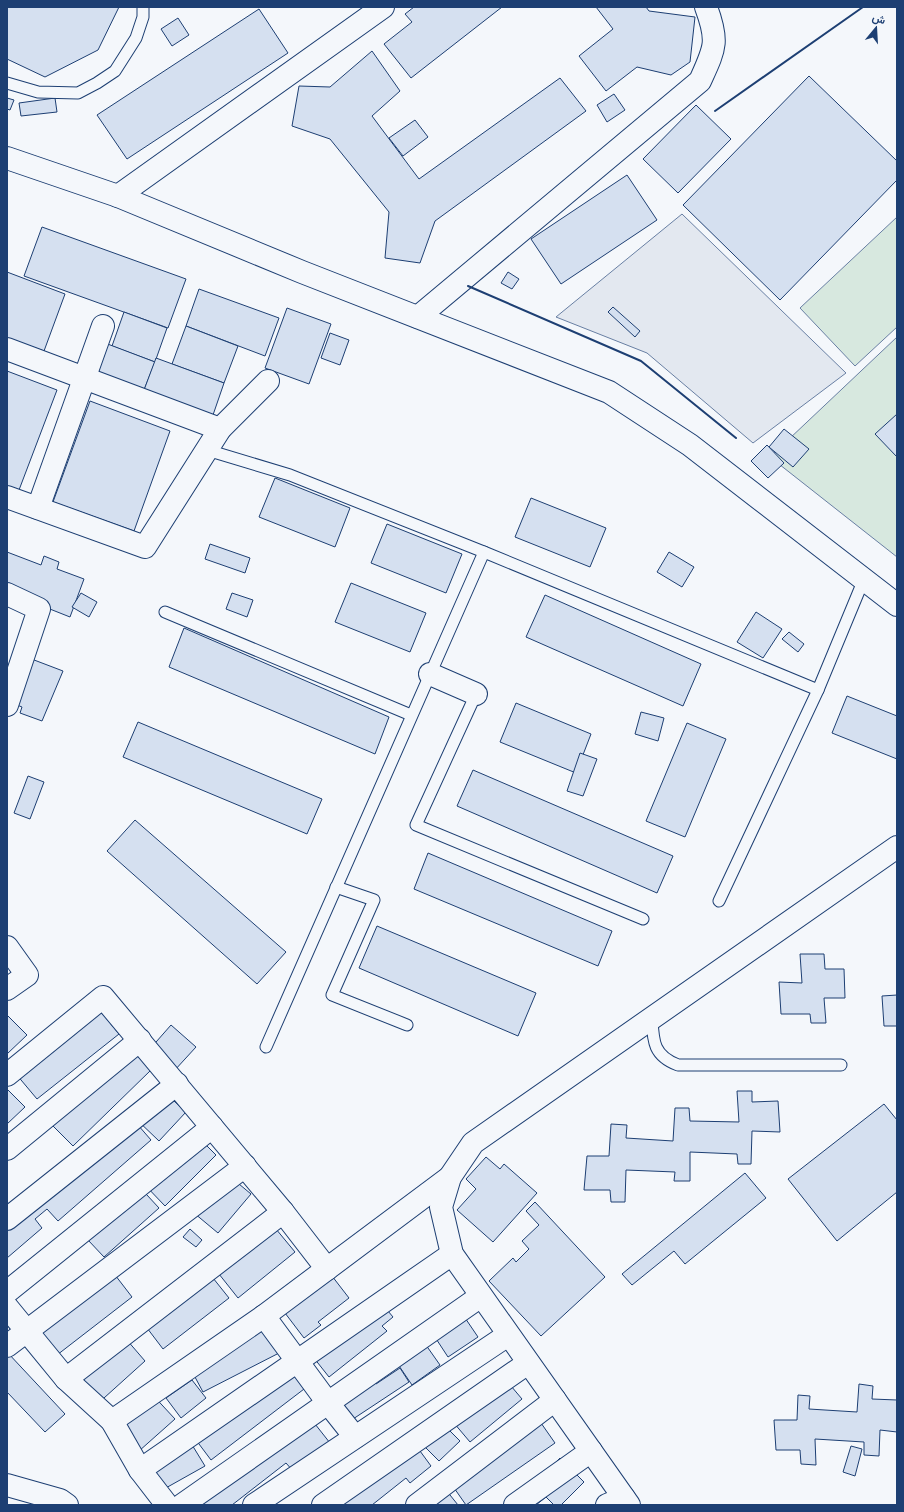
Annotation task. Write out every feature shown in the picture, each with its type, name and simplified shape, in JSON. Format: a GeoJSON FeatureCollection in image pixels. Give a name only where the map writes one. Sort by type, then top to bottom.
{"type":"FeatureCollection","features":[{"type":"Feature","properties":{"kind":"street"},"geometry":{"type":"LineString","coordinates":[[118,196],[383,7]]}},
{"type":"Feature","properties":{"kind":"street"},"geometry":{"type":"LineString","coordinates":[[418,317],[700,81],[711,56],[715,42],[712,24],[706,7]]}},
{"type":"Feature","properties":{"kind":"street"},"geometry":{"type":"LineString","coordinates":[[7,158],[118,196],[609,392],[690,445],[897,605]]}},
{"type":"Feature","properties":{"kind":"street"},"geometry":{"type":"LineString","coordinates":[[38,508],[102,326]]}},
{"type":"Feature","properties":{"kind":"street"},"geometry":{"type":"LineString","coordinates":[[7,349],[220,428]]}},
{"type":"Feature","properties":{"kind":"street"},"geometry":{"type":"LineString","coordinates":[[7,497],[145,547],[220,428],[268,382]]}},
{"type":"Feature","properties":{"kind":"street"},"geometry":{"type":"LineString","coordinates":[[7,594],[39,609],[7,705]]}},
{"type":"Feature","properties":{"kind":"street"},"geometry":{"type":"LineString","coordinates":[[430,674],[476,694]]}},
{"type":"Feature","properties":{"kind":"street"},"geometry":{"type":"LineString","coordinates":[[620,1503],[591,1451],[452,1254],[441,1207],[450,1177],[473,1143],[897,847]]}},
{"type":"Feature","properties":{"kind":"street"},"geometry":{"type":"LineString","coordinates":[[7,947],[27,976],[7,989]]}},
{"type":"Feature","properties":{"kind":"street"},"geometry":{"type":"LineString","coordinates":[[7,1075],[103,997],[283,1212],[327,1269]]}},
{"type":"Feature","properties":{"kind":"street"},"geometry":{"type":"LineString","coordinates":[[7,1149],[140,1040]]}},
{"type":"Feature","properties":{"kind":"street"},"geometry":{"type":"LineString","coordinates":[[7,1219],[177,1084]]}},
{"type":"Feature","properties":{"kind":"street"},"geometry":{"type":"LineString","coordinates":[[7,1292],[212,1127]]}},
{"type":"Feature","properties":{"kind":"street"},"geometry":{"type":"LineString","coordinates":[[7,1346],[245,1166]]}},
{"type":"Feature","properties":{"kind":"street"},"geometry":{"type":"LineString","coordinates":[[112,1421],[264,1316],[450,1177]]}},
{"type":"Feature","properties":{"kind":"street"},"geometry":{"type":"LineString","coordinates":[[66,1378],[283,1212]]}},
{"type":"Feature","properties":{"kind":"street"},"geometry":{"type":"LineString","coordinates":[[140,1470],[452,1254]]}},
{"type":"Feature","properties":{"kind":"street"},"geometry":{"type":"LineString","coordinates":[[182,1505],[481,1296]]}},
{"type":"Feature","properties":{"kind":"street"},"geometry":{"type":"LineString","coordinates":[[7,1307],[66,1378],[112,1421],[140,1470],[167,1505]]}},
{"type":"Feature","properties":{"kind":"street"},"geometry":{"type":"LineString","coordinates":[[264,1316],[355,1437]]}},
{"type":"Feature","properties":{"kind":"street"},"geometry":{"type":"LineString","coordinates":[[254,1505],[508,1335]]}},
{"type":"Feature","properties":{"kind":"street"},"geometry":{"type":"LineString","coordinates":[[322,1505],[528,1363]]}},
{"type":"Feature","properties":{"kind":"street"},"geometry":{"type":"LineString","coordinates":[[417,1505],[555,1400]]}},
{"type":"Feature","properties":{"kind":"street"},"geometry":{"type":"LineString","coordinates":[[515,1505],[591,1451]]}},
{"type":"Feature","properties":{"kind":"street"},"geometry":{"type":"LineString","coordinates":[[7,1485],[60,1500],[67,1505]]}},
{"type":"Feature","properties":{"kind":"lane"},"geometry":{"type":"LineString","coordinates":[[7,83],[38,92],[78,93],[98,83],[115,71],[136,38],[143,17],[142,7]]}},
{"type":"Feature","properties":{"kind":"lane"},"geometry":{"type":"LineString","coordinates":[[207,450],[290,475],[484,552],[818,690]]}},
{"type":"Feature","properties":{"kind":"lane"},"geometry":{"type":"LineString","coordinates":[[266,1047],[484,552]]}},
{"type":"Feature","properties":{"kind":"lane"},"geometry":{"type":"LineString","coordinates":[[720,901],[818,690],[864,580]]}},
{"type":"Feature","properties":{"kind":"lane"},"geometry":{"type":"LineString","coordinates":[[165,612],[411,715]]}},
{"type":"Feature","properties":{"kind":"lane"},"geometry":{"type":"LineString","coordinates":[[476,694],[416,825],[643,919]]}},
{"type":"Feature","properties":{"kind":"lane"},"geometry":{"type":"LineString","coordinates":[[336,887],[374,900],[332,995],[407,1025]]}},
{"type":"Feature","properties":{"kind":"lane"},"geometry":{"type":"LineString","coordinates":[[652,1019],[653,1042],[659,1053],[667,1060],[678,1064],[841,1065]]}},
{"type":"Feature","properties":{"kind":"shaded area"},"geometry":{"type":"Polygon","coordinates":[[[682,214],[846,373],[753,443],[647,353],[556,317],[682,214]]]}},
{"type":"Feature","properties":{"kind":"shaded area"},"geometry":{"type":"Polygon","coordinates":[[[897,217],[897,327],[855,366],[800,308],[897,217]]]}},
{"type":"Feature","properties":{"kind":"shaded area"},"geometry":{"type":"Polygon","coordinates":[[[897,337],[897,557],[770,457],[897,337]]]}},
{"type":"Feature","properties":{"kind":"building"},"geometry":{"type":"Polygon","coordinates":[[[7,7],[119,7],[98,50],[45,77],[7,59],[7,7]]]}},
{"type":"Feature","properties":{"kind":"building"},"geometry":{"type":"Polygon","coordinates":[[[414,7],[502,7],[411,78],[384,44],[412,22],[405,14],[414,7]]]}},
{"type":"Feature","properties":{"kind":"building"},"geometry":{"type":"Polygon","coordinates":[[[596,7],[646,7],[649,11],[695,17],[690,62],[671,75],[637,67],[606,91],[579,56],[613,29],[596,7]]]}},
{"type":"Feature","properties":{"kind":"building"},"geometry":{"type":"Polygon","coordinates":[[[259,9],[288,53],[127,159],[97,115],[259,9]]]}},
{"type":"Feature","properties":{"kind":"building"},"geometry":{"type":"Polygon","coordinates":[[[178,18],[189,35],[172,46],[161,29],[178,18]]]}},
{"type":"Feature","properties":{"kind":"building"},"geometry":{"type":"Polygon","coordinates":[[[372,51],[400,91],[372,116],[419,179],[560,78],[586,111],[435,221],[420,263],[385,258],[389,212],[330,139],[292,126],[299,86],[330,87],[372,51]]]}},
{"type":"Feature","properties":{"kind":"building"},"geometry":{"type":"Polygon","coordinates":[[[809,76],[897,161],[897,180],[780,300],[683,205],[809,76]]]}},
{"type":"Feature","properties":{"kind":"building"},"geometry":{"type":"Polygon","coordinates":[[[614,94],[625,110],[607,122],[597,105],[614,94]]]}},
{"type":"Feature","properties":{"kind":"building"},"geometry":{"type":"Polygon","coordinates":[[[7,98],[14,100],[10,110],[7,109],[7,98]]]}},
{"type":"Feature","properties":{"kind":"building"},"geometry":{"type":"Polygon","coordinates":[[[55,98],[57,112],[21,116],[19,103],[55,98]]]}},
{"type":"Feature","properties":{"kind":"building"},"geometry":{"type":"Polygon","coordinates":[[[696,105],[731,139],[678,193],[643,159],[696,105]]]}},
{"type":"Feature","properties":{"kind":"building"},"geometry":{"type":"Polygon","coordinates":[[[415,120],[428,137],[403,156],[389,138],[415,120]]]}},
{"type":"Feature","properties":{"kind":"building"},"geometry":{"type":"Polygon","coordinates":[[[627,175],[657,220],[561,284],[531,239],[627,175]]]}},
{"type":"Feature","properties":{"kind":"building"},"geometry":{"type":"Polygon","coordinates":[[[42,227],[186,279],[168,328],[24,276],[42,227]]]}},
{"type":"Feature","properties":{"kind":"building"},"geometry":{"type":"Polygon","coordinates":[[[7,272],[65,294],[44,351],[7,338],[7,272]]]}},
{"type":"Feature","properties":{"kind":"building"},"geometry":{"type":"Polygon","coordinates":[[[508,272],[519,279],[512,289],[501,283],[508,272]]]}},
{"type":"Feature","properties":{"kind":"building"},"geometry":{"type":"Polygon","coordinates":[[[199,289],[279,318],[265,356],[186,326],[199,289]]]}},
{"type":"Feature","properties":{"kind":"building"},"geometry":{"type":"Polygon","coordinates":[[[613,307],[640,331],[635,337],[608,312],[613,307]]]}},
{"type":"Feature","properties":{"kind":"building"},"geometry":{"type":"Polygon","coordinates":[[[287,308],[331,324],[309,384],[265,368],[287,308]]]}},
{"type":"Feature","properties":{"kind":"building"},"geometry":{"type":"Polygon","coordinates":[[[124,312],[167,328],[155,362],[112,346],[124,312]]]}},
{"type":"Feature","properties":{"kind":"building"},"geometry":{"type":"Polygon","coordinates":[[[186,326],[238,346],[224,383],[172,364],[186,326]]]}},
{"type":"Feature","properties":{"kind":"building"},"geometry":{"type":"Polygon","coordinates":[[[330,333],[349,340],[340,365],[321,358],[330,333]]]}},
{"type":"Feature","properties":{"kind":"building"},"geometry":{"type":"Polygon","coordinates":[[[105,343],[155,362],[144,390],[94,371],[105,343]]]}},
{"type":"Feature","properties":{"kind":"building"},"geometry":{"type":"Polygon","coordinates":[[[156,358],[224,383],[213,415],[144,390],[156,358]]]}},
{"type":"Feature","properties":{"kind":"building"},"geometry":{"type":"Polygon","coordinates":[[[7,371],[57,390],[19,490],[7,486],[7,371]]]}},
{"type":"Feature","properties":{"kind":"building"},"geometry":{"type":"Polygon","coordinates":[[[90,401],[170,431],[134,531],[53,502],[90,401]]]}},
{"type":"Feature","properties":{"kind":"building"},"geometry":{"type":"Polygon","coordinates":[[[897,414],[897,457],[875,434],[897,414]]]}},
{"type":"Feature","properties":{"kind":"building"},"geometry":{"type":"Polygon","coordinates":[[[784,429],[809,449],[793,467],[769,447],[784,429]]]}},
{"type":"Feature","properties":{"kind":"building"},"geometry":{"type":"Polygon","coordinates":[[[767,445],[784,463],[768,478],[751,461],[767,445]]]}},
{"type":"Feature","properties":{"kind":"building"},"geometry":{"type":"Polygon","coordinates":[[[275,478],[350,508],[335,547],[259,517],[275,478]]]}},
{"type":"Feature","properties":{"kind":"building"},"geometry":{"type":"Polygon","coordinates":[[[531,498],[606,528],[590,567],[515,537],[531,498]]]}},
{"type":"Feature","properties":{"kind":"building"},"geometry":{"type":"Polygon","coordinates":[[[387,524],[462,554],[446,593],[371,563],[387,524]]]}},
{"type":"Feature","properties":{"kind":"building"},"geometry":{"type":"Polygon","coordinates":[[[210,544],[250,558],[245,573],[205,559],[210,544]]]}},
{"type":"Feature","properties":{"kind":"building"},"geometry":{"type":"Polygon","coordinates":[[[7,552],[41,565],[44,556],[59,562],[57,569],[84,579],[70,617],[7,592],[7,552]]]}},
{"type":"Feature","properties":{"kind":"building"},"geometry":{"type":"Polygon","coordinates":[[[669,552],[694,567],[682,587],[657,572],[669,552]]]}},
{"type":"Feature","properties":{"kind":"building"},"geometry":{"type":"Polygon","coordinates":[[[351,583],[426,613],[410,652],[335,622],[351,583]]]}},
{"type":"Feature","properties":{"kind":"building"},"geometry":{"type":"Polygon","coordinates":[[[81,593],[97,602],[89,617],[72,607],[81,593]]]}},
{"type":"Feature","properties":{"kind":"building"},"geometry":{"type":"Polygon","coordinates":[[[232,593],[253,600],[247,617],[226,609],[232,593]]]}},
{"type":"Feature","properties":{"kind":"building"},"geometry":{"type":"Polygon","coordinates":[[[545,595],[701,664],[683,706],[526,637],[545,595]]]}},
{"type":"Feature","properties":{"kind":"building"},"geometry":{"type":"Polygon","coordinates":[[[756,612],[782,629],[763,658],[737,642],[756,612]]]}},
{"type":"Feature","properties":{"kind":"building"},"geometry":{"type":"Polygon","coordinates":[[[184,628],[389,717],[375,754],[169,667],[184,628]]]}},
{"type":"Feature","properties":{"kind":"building"},"geometry":{"type":"Polygon","coordinates":[[[789,632],[804,644],[798,652],[782,639],[789,632]]]}},
{"type":"Feature","properties":{"kind":"building"},"geometry":{"type":"Polygon","coordinates":[[[21,655],[63,671],[42,721],[20,713],[22,707],[7,701],[21,655]]]}},
{"type":"Feature","properties":{"kind":"building"},"geometry":{"type":"Polygon","coordinates":[[[847,696],[897,716],[897,759],[832,733],[847,696]]]}},
{"type":"Feature","properties":{"kind":"building"},"geometry":{"type":"Polygon","coordinates":[[[516,703],[591,734],[576,773],[500,742],[516,703]]]}},
{"type":"Feature","properties":{"kind":"building"},"geometry":{"type":"Polygon","coordinates":[[[641,712],[664,718],[658,741],[635,734],[641,712]]]}},
{"type":"Feature","properties":{"kind":"building"},"geometry":{"type":"Polygon","coordinates":[[[138,722],[322,799],[307,834],[123,757],[138,722]]]}},
{"type":"Feature","properties":{"kind":"building"},"geometry":{"type":"Polygon","coordinates":[[[687,723],[726,739],[685,837],[646,821],[687,723]]]}},
{"type":"Feature","properties":{"kind":"building"},"geometry":{"type":"Polygon","coordinates":[[[580,753],[597,759],[583,796],[567,791],[580,753]]]}},
{"type":"Feature","properties":{"kind":"building"},"geometry":{"type":"Polygon","coordinates":[[[473,770],[673,856],[657,893],[457,806],[473,770]]]}},
{"type":"Feature","properties":{"kind":"building"},"geometry":{"type":"Polygon","coordinates":[[[28,776],[44,782],[30,819],[14,813],[28,776]]]}},
{"type":"Feature","properties":{"kind":"building"},"geometry":{"type":"Polygon","coordinates":[[[135,820],[286,952],[257,984],[107,851],[135,820]]]}},
{"type":"Feature","properties":{"kind":"building"},"geometry":{"type":"Polygon","coordinates":[[[428,853],[612,931],[598,966],[414,889],[428,853]]]}},
{"type":"Feature","properties":{"kind":"building"},"geometry":{"type":"Polygon","coordinates":[[[377,926],[536,993],[518,1036],[359,968],[377,926]]]}},
{"type":"Feature","properties":{"kind":"building"},"geometry":{"type":"Polygon","coordinates":[[[800,954],[824,954],[825,969],[844,969],[845,998],[824,998],[826,1023],[811,1023],[810,1014],[781,1014],[779,982],[802,983],[800,954]]]}},
{"type":"Feature","properties":{"kind":"building"},"geometry":{"type":"Polygon","coordinates":[[[897,995],[897,1026],[884,1026],[882,996],[897,995]]]}},
{"type":"Feature","properties":{"kind":"building"},"geometry":{"type":"Polygon","coordinates":[[[98,1008],[119,1034],[37,1099],[16,1074],[98,1008]]]}},
{"type":"Feature","properties":{"kind":"building"},"geometry":{"type":"Polygon","coordinates":[[[7,1015],[27,1035],[7,1054],[7,1015]]]}},
{"type":"Feature","properties":{"kind":"building"},"geometry":{"type":"Polygon","coordinates":[[[171,1025],[196,1047],[174,1071],[149,1050],[171,1025]]]}},
{"type":"Feature","properties":{"kind":"building"},"geometry":{"type":"Polygon","coordinates":[[[130,1048],[151,1070],[73,1146],[48,1121],[130,1048]]]}},
{"type":"Feature","properties":{"kind":"building"},"geometry":{"type":"Polygon","coordinates":[[[7,1089],[25,1107],[7,1124],[7,1089]]]}},
{"type":"Feature","properties":{"kind":"building"},"geometry":{"type":"Polygon","coordinates":[[[162,1090],[186,1112],[159,1141],[135,1118],[162,1090]]]}},
{"type":"Feature","properties":{"kind":"building"},"geometry":{"type":"Polygon","coordinates":[[[737,1091],[752,1091],[752,1102],[778,1101],[780,1132],[752,1131],[751,1164],[738,1164],[737,1154],[690,1152],[690,1181],[674,1181],[675,1172],[626,1170],[625,1202],[611,1202],[610,1190],[584,1190],[587,1156],[609,1156],[611,1124],[627,1125],[626,1138],[673,1141],[675,1108],[689,1108],[690,1121],[739,1122],[737,1091]]]}},
{"type":"Feature","properties":{"kind":"building"},"geometry":{"type":"Polygon","coordinates":[[[884,1104],[897,1120],[897,1192],[837,1241],[788,1179],[884,1104]]]}},
{"type":"Feature","properties":{"kind":"building"},"geometry":{"type":"Polygon","coordinates":[[[131,1117],[151,1140],[58,1221],[47,1209],[35,1219],[42,1228],[7,1258],[7,1220],[131,1117]]]}},
{"type":"Feature","properties":{"kind":"building"},"geometry":{"type":"Polygon","coordinates":[[[194,1133],[216,1155],[165,1206],[143,1183],[194,1133]]]}},
{"type":"Feature","properties":{"kind":"building"},"geometry":{"type":"Polygon","coordinates":[[[486,1157],[500,1169],[504,1164],[537,1193],[493,1242],[457,1210],[476,1189],[466,1179],[486,1157]]]}},
{"type":"Feature","properties":{"kind":"building"},"geometry":{"type":"Polygon","coordinates":[[[745,1173],[766,1198],[685,1264],[674,1251],[632,1285],[622,1274],[745,1173]]]}},
{"type":"Feature","properties":{"kind":"building"},"geometry":{"type":"Polygon","coordinates":[[[227,1174],[251,1194],[218,1233],[194,1213],[227,1174]]]}},
{"type":"Feature","properties":{"kind":"building"},"geometry":{"type":"Polygon","coordinates":[[[134,1181],[159,1208],[104,1257],[88,1240],[134,1181]]]}},
{"type":"Feature","properties":{"kind":"building"},"geometry":{"type":"Polygon","coordinates":[[[535,1202],[605,1277],[541,1336],[489,1281],[513,1258],[516,1262],[529,1249],[522,1241],[539,1225],[526,1211],[535,1202]]]}},
{"type":"Feature","properties":{"kind":"building"},"geometry":{"type":"Polygon","coordinates":[[[271,1223],[295,1252],[238,1298],[215,1269],[271,1223]]]}},
{"type":"Feature","properties":{"kind":"building"},"geometry":{"type":"Polygon","coordinates":[[[190,1229],[202,1240],[196,1247],[183,1237],[190,1229]]]}},
{"type":"Feature","properties":{"kind":"building"},"geometry":{"type":"Polygon","coordinates":[[[112,1271],[132,1297],[57,1355],[37,1331],[112,1271]]]}},
{"type":"Feature","properties":{"kind":"building"},"geometry":{"type":"Polygon","coordinates":[[[209,1273],[229,1298],[163,1349],[144,1324],[209,1273]]]}},
{"type":"Feature","properties":{"kind":"building"},"geometry":{"type":"Polygon","coordinates":[[[332,1276],[349,1298],[318,1322],[321,1325],[304,1338],[285,1313],[332,1276]]]}},
{"type":"Feature","properties":{"kind":"building"},"geometry":{"type":"Polygon","coordinates":[[[378,1299],[393,1317],[382,1326],[387,1331],[329,1377],[310,1353],[378,1299]]]}},
{"type":"Feature","properties":{"kind":"building"},"geometry":{"type":"Polygon","coordinates":[[[459,1309],[478,1337],[448,1357],[429,1328],[459,1309]]]}},
{"type":"Feature","properties":{"kind":"building"},"geometry":{"type":"Polygon","coordinates":[[[266,1323],[281,1352],[203,1392],[188,1364],[266,1323]]]}},
{"type":"Feature","properties":{"kind":"building"},"geometry":{"type":"Polygon","coordinates":[[[120,1332],[145,1361],[94,1407],[69,1379],[120,1332]]]}},
{"type":"Feature","properties":{"kind":"building"},"geometry":{"type":"Polygon","coordinates":[[[421,1338],[440,1365],[412,1385],[393,1357],[421,1338]]]}},
{"type":"Feature","properties":{"kind":"building"},"geometry":{"type":"Polygon","coordinates":[[[7,1352],[65,1414],[45,1432],[7,1392],[7,1352]]]}},
{"type":"Feature","properties":{"kind":"building"},"geometry":{"type":"Polygon","coordinates":[[[288,1360],[308,1386],[211,1460],[190,1432],[288,1360]]]}},
{"type":"Feature","properties":{"kind":"building"},"geometry":{"type":"Polygon","coordinates":[[[400,1368],[409,1382],[353,1419],[336,1393],[368,1372],[376,1384],[400,1368]]]}},
{"type":"Feature","properties":{"kind":"building"},"geometry":{"type":"Polygon","coordinates":[[[500,1373],[522,1399],[470,1442],[448,1416],[500,1373]]]}},
{"type":"Feature","properties":{"kind":"building"},"geometry":{"type":"Polygon","coordinates":[[[192,1380],[206,1398],[181,1418],[166,1398],[192,1380]]]}},
{"type":"Feature","properties":{"kind":"building"},"geometry":{"type":"Polygon","coordinates":[[[859,1384],[873,1386],[872,1399],[897,1400],[897,1432],[880,1430],[879,1456],[864,1455],[864,1442],[815,1439],[816,1465],[801,1464],[800,1450],[776,1450],[774,1420],[797,1420],[798,1395],[810,1396],[809,1409],[857,1412],[859,1384]]]}},
{"type":"Feature","properties":{"kind":"building"},"geometry":{"type":"Polygon","coordinates":[[[149,1391],[175,1419],[139,1451],[113,1423],[149,1391]]]}},
{"type":"Feature","properties":{"kind":"building"},"geometry":{"type":"Polygon","coordinates":[[[304,1410],[330,1443],[293,1471],[286,1463],[232,1505],[180,1505],[304,1410]]]}},
{"type":"Feature","properties":{"kind":"building"},"geometry":{"type":"Polygon","coordinates":[[[534,1413],[555,1443],[466,1505],[445,1475],[534,1413]]]}},
{"type":"Feature","properties":{"kind":"building"},"geometry":{"type":"Polygon","coordinates":[[[435,1416],[460,1441],[439,1461],[415,1437],[435,1416]]]}},
{"type":"Feature","properties":{"kind":"building"},"geometry":{"type":"Polygon","coordinates":[[[186,1435],[205,1466],[164,1489],[146,1458],[186,1435]]]}},
{"type":"Feature","properties":{"kind":"building"},"geometry":{"type":"Polygon","coordinates":[[[409,1436],[431,1466],[410,1483],[406,1478],[372,1505],[319,1505],[409,1436]]]}},
{"type":"Feature","properties":{"kind":"building"},"geometry":{"type":"Polygon","coordinates":[[[851,1446],[862,1449],[855,1476],[843,1472],[851,1446]]]}},
{"type":"Feature","properties":{"kind":"building"},"geometry":{"type":"Polygon","coordinates":[[[560,1458],[584,1482],[561,1505],[554,1505],[546,1497],[536,1505],[525,1493],[560,1458]]]}},
{"type":"Feature","properties":{"kind":"building"},"geometry":{"type":"Polygon","coordinates":[[[438,1480],[458,1505],[418,1505],[438,1480]]]}},
{"type":"Feature","properties":{"kind":"wall"},"geometry":{"type":"LineString","coordinates":[[715,111],[863,7]]}},
{"type":"Feature","properties":{"kind":"wall"},"geometry":{"type":"LineString","coordinates":[[468,286],[641,361],[736,438]]}}]}
